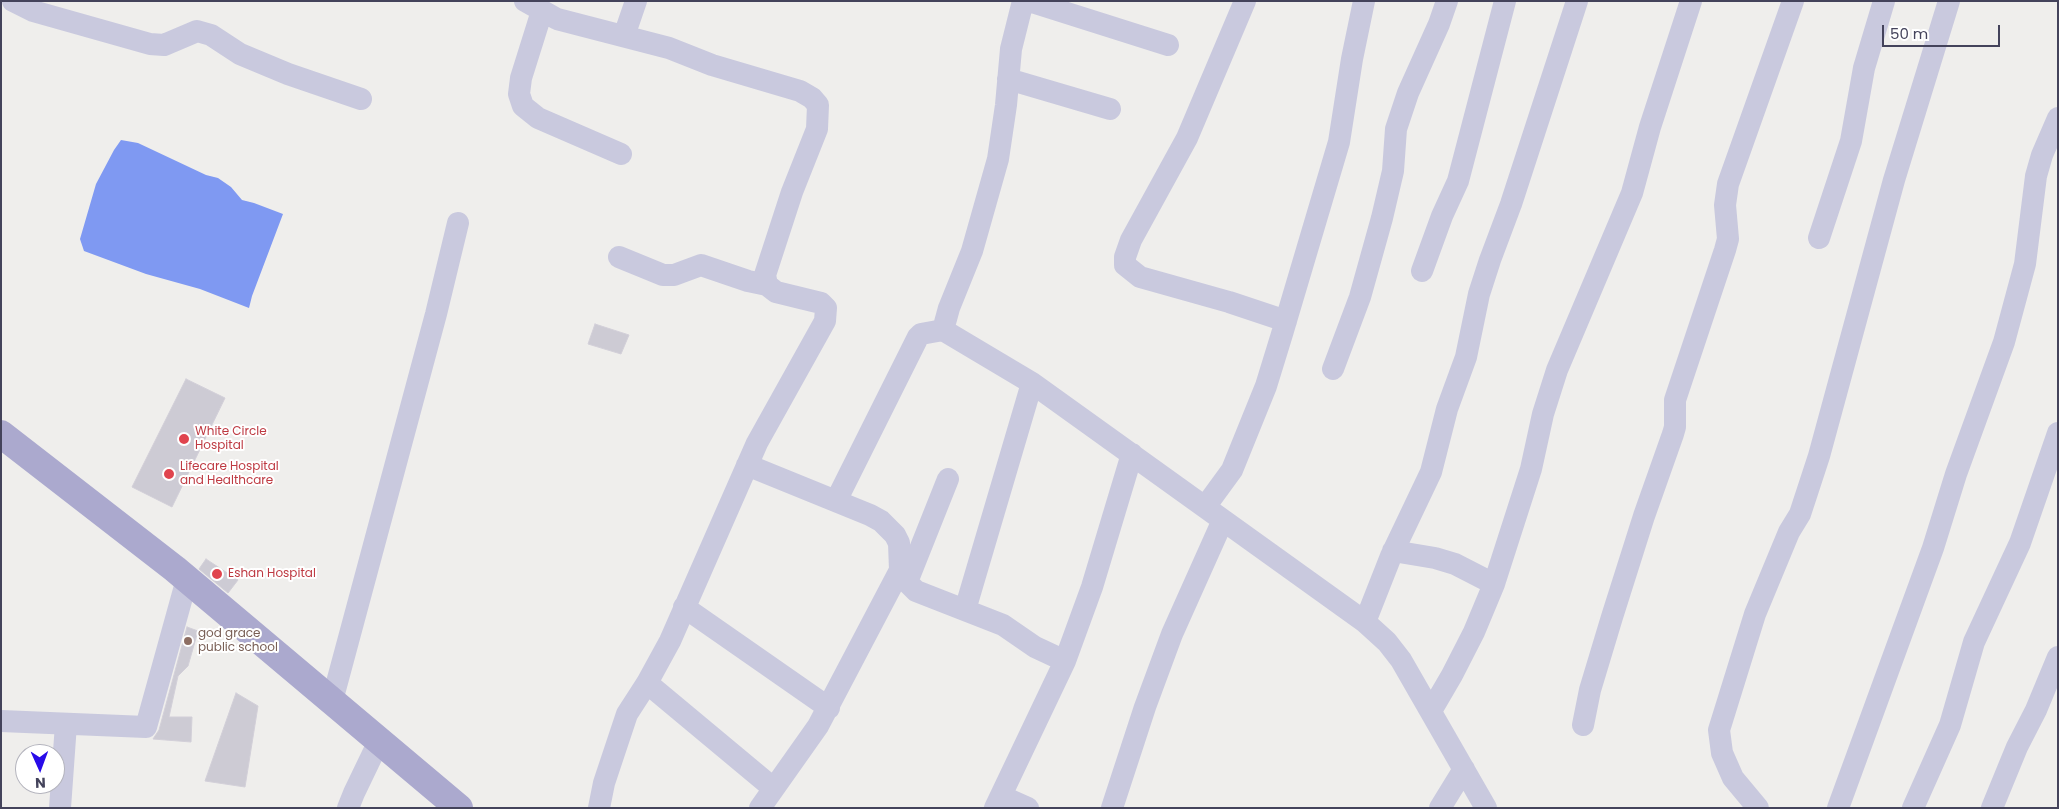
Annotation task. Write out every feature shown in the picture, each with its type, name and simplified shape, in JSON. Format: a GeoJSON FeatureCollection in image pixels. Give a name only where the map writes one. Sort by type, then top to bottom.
{"type":"FeatureCollection","features":[{"type":"Feature","properties":{"kind":"main road"},"geometry":{"type":"LineString","coordinates":[[1,434],[187,579],[459,808]]}},
{"type":"Feature","properties":{"kind":"street"},"geometry":{"type":"LineString","coordinates":[[13,1],[33,10],[150,44],[164,45],[197,32],[211,35],[248,57],[288,74],[361,99]]}},
{"type":"Feature","properties":{"kind":"street"},"geometry":{"type":"LineString","coordinates":[[624,36],[636,1]]}},
{"type":"Feature","properties":{"kind":"street"},"geometry":{"type":"LineString","coordinates":[[942,330],[972,250],[998,159],[1004,124],[1014,28],[1023,1]]}},
{"type":"Feature","properties":{"kind":"street"},"geometry":{"type":"LineString","coordinates":[[1029,1],[1168,46]]}},
{"type":"Feature","properties":{"kind":"street"},"geometry":{"type":"LineString","coordinates":[[1245,1],[1187,138],[1131,240],[1125,257],[1125,265],[1140,276],[1286,321]]}},
{"type":"Feature","properties":{"kind":"street"},"geometry":{"type":"LineString","coordinates":[[1112,808],[1145,707],[1214,513],[1266,386],[1339,142],[1352,59],[1364,1]]}},
{"type":"Feature","properties":{"kind":"street"},"geometry":{"type":"LineString","coordinates":[[1332,369],[1360,297],[1382,218],[1393,170],[1396,129],[1408,92],[1439,24],[1447,1]]}},
{"type":"Feature","properties":{"kind":"street"},"geometry":{"type":"LineString","coordinates":[[1422,271],[1442,216],[1458,181],[1505,1]]}},
{"type":"Feature","properties":{"kind":"street"},"geometry":{"type":"LineString","coordinates":[[1365,622],[1393,551],[1431,472],[1448,409],[1466,357],[1479,294],[1511,204],[1577,1]]}},
{"type":"Feature","properties":{"kind":"street"},"geometry":{"type":"LineString","coordinates":[[1431,711],[1474,632],[1494,584],[1531,469],[1543,414],[1557,370],[1632,193],[1650,127],[1691,1]]}},
{"type":"Feature","properties":{"kind":"street"},"geometry":{"type":"LineString","coordinates":[[1583,725],[1590,690],[1612,616],[1644,516],[1674,434],[1675,400],[1728,239],[1725,205],[1728,184],[1793,1]]}},
{"type":"Feature","properties":{"kind":"street"},"geometry":{"type":"LineString","coordinates":[[1819,238],[1851,141],[1864,68],[1884,1]]}},
{"type":"Feature","properties":{"kind":"street"},"geometry":{"type":"LineString","coordinates":[[1758,808],[1733,778],[1722,753],[1719,730],[1755,614],[1786,540],[1800,514],[1817,464],[1894,180],[1949,1]]}},
{"type":"Feature","properties":{"kind":"street"},"geometry":{"type":"LineString","coordinates":[[621,154],[538,118],[523,106],[519,94],[533,6],[557,19],[669,48],[712,65],[800,91],[812,98],[818,105],[817,129],[792,192],[765,275],[767,285]]}},
{"type":"Feature","properties":{"kind":"street"},"geometry":{"type":"LineString","coordinates":[[1008,79],[1110,109]]}},
{"type":"Feature","properties":{"kind":"street"},"geometry":{"type":"LineString","coordinates":[[1838,808],[1933,548],[1956,474],[2004,342],[2024,264],[2036,176],[2042,155],[2058,118]]}},
{"type":"Feature","properties":{"kind":"street"},"geometry":{"type":"LineString","coordinates":[[332,701],[436,314],[458,223]]}},
{"type":"Feature","properties":{"kind":"street"},"geometry":{"type":"LineString","coordinates":[[599,808],[604,783],[627,714],[670,641],[767,423],[825,322],[826,308],[821,303],[776,292],[767,285],[748,281],[701,265],[674,275],[663,274],[619,257]]}},
{"type":"Feature","properties":{"kind":"street"},"geometry":{"type":"LineString","coordinates":[[836,501],[918,337],[921,334],[942,330],[1032,383],[1365,622],[1387,642],[1402,660],[1486,808]]}},
{"type":"Feature","properties":{"kind":"street"},"geometry":{"type":"LineString","coordinates":[[965,610],[1032,383]]}},
{"type":"Feature","properties":{"kind":"street"},"geometry":{"type":"LineString","coordinates":[[1913,808],[1950,726],[1974,642],[2016,552],[2058,433]]}},
{"type":"Feature","properties":{"kind":"street"},"geometry":{"type":"LineString","coordinates":[[1028,808],[998,802],[1065,661],[1092,587],[1132,454]]}},
{"type":"Feature","properties":{"kind":"street"},"geometry":{"type":"LineString","coordinates":[[747,465],[876,518],[895,535],[899,543],[904,576],[916,591],[1003,625],[1035,647],[1065,661]]}},
{"type":"Feature","properties":{"kind":"street"},"geometry":{"type":"LineString","coordinates":[[760,808],[803,749],[829,708],[904,576],[948,479]]}},
{"type":"Feature","properties":{"kind":"street"},"geometry":{"type":"LineString","coordinates":[[1393,551],[1435,558],[1455,564],[1494,584]]}},
{"type":"Feature","properties":{"kind":"street"},"geometry":{"type":"LineString","coordinates":[[1,721],[146,727],[187,579]]}},
{"type":"Feature","properties":{"kind":"street"},"geometry":{"type":"LineString","coordinates":[[684,607],[829,708]]}},
{"type":"Feature","properties":{"kind":"street"},"geometry":{"type":"LineString","coordinates":[[1992,808],[2017,747],[2036,710],[2058,657]]}},
{"type":"Feature","properties":{"kind":"street"},"geometry":{"type":"LineString","coordinates":[[647,683],[773,788]]}},
{"type":"Feature","properties":{"kind":"street"},"geometry":{"type":"LineString","coordinates":[[60,808],[66,724]]}},
{"type":"Feature","properties":{"kind":"street"},"geometry":{"type":"LineString","coordinates":[[348,808],[380,741]]}},
{"type":"Feature","properties":{"kind":"street"},"geometry":{"type":"LineString","coordinates":[[1440,808],[1464,769]]}},
{"type":"Feature","properties":{"kind":"water"},"geometry":{"type":"Polygon","coordinates":[[[121,140],[138,143],[206,175],[218,178],[231,187],[242,200],[283,214],[249,308],[200,289],[146,274],[84,251],[80,239],[96,184],[121,140]]]}},
{"type":"Feature","properties":{"kind":"building"},"geometry":{"type":"Polygon","coordinates":[[[595,324],[629,335],[621,354],[588,344],[595,324]]]}},
{"type":"Feature","properties":{"kind":"building"},"geometry":{"type":"Polygon","coordinates":[[[186,379],[225,398],[172,507],[132,487],[186,379]]]}},
{"type":"Feature","properties":{"kind":"building"},"geometry":{"type":"Polygon","coordinates":[[[206,559],[238,580],[228,593],[199,569],[206,559]]]}},
{"type":"Feature","properties":{"kind":"building"},"geometry":{"type":"Polygon","coordinates":[[[187,627],[198,631],[188,666],[178,676],[169,717],[192,717],[191,742],[153,739],[159,730],[187,627]]]}},
{"type":"Feature","properties":{"kind":"building"},"geometry":{"type":"Polygon","coordinates":[[[236,693],[258,706],[245,787],[205,781],[236,693]]]}},
{"type":"Feature","properties":{"kind":"place","name":"White Circle Hospital"},"geometry":{"type":"Point","coordinates":[184,439]}},
{"type":"Feature","properties":{"kind":"place","name":"Lifecare Hospital and Healthcare"},"geometry":{"type":"Point","coordinates":[169,474]}},
{"type":"Feature","properties":{"kind":"place","name":"Eshan Hospital"},"geometry":{"type":"Point","coordinates":[217,574]}},
{"type":"Feature","properties":{"kind":"place","name":"god grace public school"},"geometry":{"type":"Point","coordinates":[188,641]}}]}
